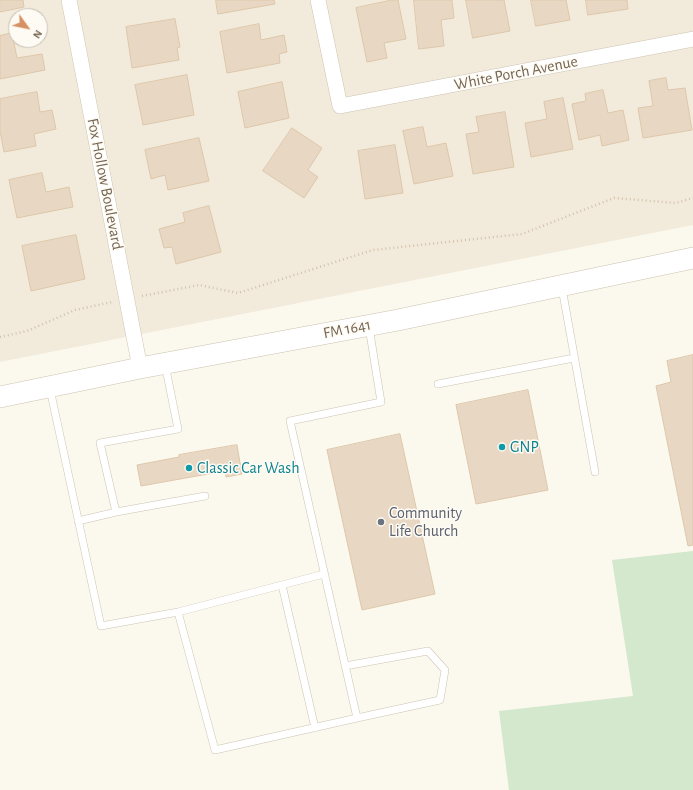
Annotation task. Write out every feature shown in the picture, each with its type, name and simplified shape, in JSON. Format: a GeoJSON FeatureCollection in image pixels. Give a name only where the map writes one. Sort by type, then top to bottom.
{"type":"FeatureCollection","features":[{"type":"Feature","properties":{"kind":"main road","name":"FM 1641"},"geometry":{"type":"LineString","coordinates":[[0,397],[140,368],[368,325],[693,258]]}},
{"type":"Feature","properties":{"kind":"street","name":"Fox Hollow Boulevard"},"geometry":{"type":"LineString","coordinates":[[69,0],[140,368]]}},
{"type":"Feature","properties":{"kind":"street","name":"White Porch Avenue"},"geometry":{"type":"LineString","coordinates":[[318,0],[340,106],[693,39]]}},
{"type":"Feature","properties":{"kind":"lane"},"geometry":{"type":"LineString","coordinates":[[561,286],[595,472]]}},
{"type":"Feature","properties":{"kind":"lane"},"geometry":{"type":"LineString","coordinates":[[357,718],[290,421],[381,402],[368,325]]}},
{"type":"Feature","properties":{"kind":"lane"},"geometry":{"type":"LineString","coordinates":[[438,384],[574,358]]}},
{"type":"Feature","properties":{"kind":"lane"},"geometry":{"type":"LineString","coordinates":[[116,512],[100,443],[178,429],[165,364]]}},
{"type":"Feature","properties":{"kind":"lane"},"geometry":{"type":"LineString","coordinates":[[50,387],[101,626],[178,612],[324,574]]}},
{"type":"Feature","properties":{"kind":"lane"},"geometry":{"type":"LineString","coordinates":[[78,521],[116,512],[205,496]]}},
{"type":"Feature","properties":{"kind":"lane"},"geometry":{"type":"LineString","coordinates":[[282,585],[315,728]]}},
{"type":"Feature","properties":{"kind":"lane"},"geometry":{"type":"LineString","coordinates":[[178,612],[215,750],[440,700],[445,670],[428,651],[345,666]]}},
{"type":"Feature","properties":{"kind":"path"},"geometry":{"type":"LineString","coordinates":[[0,336],[27,331],[76,310],[199,285],[238,293],[372,250],[522,234],[614,198],[676,203],[693,198]]}},
{"type":"Feature","properties":{"kind":"shaded area"},"geometry":{"type":"Polygon","coordinates":[[[0,0],[693,0],[693,225],[0,362],[0,0]]]}},
{"type":"Feature","properties":{"kind":"green space"},"geometry":{"type":"Polygon","coordinates":[[[693,551],[693,790],[509,790],[499,711],[633,696],[612,560],[693,551]]]}},
{"type":"Feature","properties":{"kind":"building"},"geometry":{"type":"Polygon","coordinates":[[[0,0],[23,0],[24,7],[8,8],[8,10],[0,12],[0,0]]]}},
{"type":"Feature","properties":{"kind":"building"},"geometry":{"type":"Polygon","coordinates":[[[216,0],[274,0],[275,4],[218,14],[216,0]]]}},
{"type":"Feature","properties":{"kind":"building"},"geometry":{"type":"Polygon","coordinates":[[[398,0],[406,39],[384,43],[387,58],[367,62],[356,8],[398,0]]]}},
{"type":"Feature","properties":{"kind":"building"},"geometry":{"type":"Polygon","coordinates":[[[414,0],[452,0],[454,18],[441,20],[444,46],[419,49],[414,0]]]}},
{"type":"Feature","properties":{"kind":"building"},"geometry":{"type":"Polygon","coordinates":[[[466,0],[504,0],[510,31],[473,38],[466,0]]]}},
{"type":"Feature","properties":{"kind":"building"},"geometry":{"type":"Polygon","coordinates":[[[531,0],[566,0],[570,20],[536,26],[531,0]]]}},
{"type":"Feature","properties":{"kind":"building"},"geometry":{"type":"Polygon","coordinates":[[[586,0],[627,0],[628,9],[588,15],[586,0]]]}},
{"type":"Feature","properties":{"kind":"building"},"geometry":{"type":"Polygon","coordinates":[[[175,19],[180,47],[177,48],[179,60],[132,68],[126,27],[175,19]]]}},
{"type":"Feature","properties":{"kind":"building"},"geometry":{"type":"Polygon","coordinates":[[[259,24],[261,40],[284,35],[287,52],[279,54],[280,63],[227,73],[220,32],[259,24]]]}},
{"type":"Feature","properties":{"kind":"building"},"geometry":{"type":"Polygon","coordinates":[[[8,34],[8,48],[15,48],[17,58],[42,54],[45,70],[0,79],[0,36],[8,34]]]}},
{"type":"Feature","properties":{"kind":"building"},"geometry":{"type":"Polygon","coordinates":[[[187,75],[194,115],[143,125],[135,85],[187,75]]]}},
{"type":"Feature","properties":{"kind":"building"},"geometry":{"type":"Polygon","coordinates":[[[666,78],[668,90],[685,88],[692,130],[643,138],[638,108],[653,106],[649,81],[666,78]]]}},
{"type":"Feature","properties":{"kind":"building"},"geometry":{"type":"Polygon","coordinates":[[[282,82],[289,118],[245,128],[238,92],[282,82]]]}},
{"type":"Feature","properties":{"kind":"building"},"geometry":{"type":"Polygon","coordinates":[[[603,90],[608,113],[623,110],[629,140],[602,146],[600,135],[579,140],[572,104],[586,101],[585,94],[603,90]]]}},
{"type":"Feature","properties":{"kind":"building"},"geometry":{"type":"Polygon","coordinates":[[[37,92],[40,112],[52,110],[56,129],[34,134],[36,146],[4,152],[0,131],[0,99],[37,92]]]}},
{"type":"Feature","properties":{"kind":"building"},"geometry":{"type":"Polygon","coordinates":[[[563,98],[573,149],[531,157],[525,123],[547,119],[544,102],[563,98]]]}},
{"type":"Feature","properties":{"kind":"building"},"geometry":{"type":"Polygon","coordinates":[[[505,112],[514,167],[473,174],[466,134],[479,132],[476,117],[505,112]]]}},
{"type":"Feature","properties":{"kind":"building"},"geometry":{"type":"Polygon","coordinates":[[[423,127],[427,147],[446,143],[453,176],[414,184],[403,131],[423,127]]]}},
{"type":"Feature","properties":{"kind":"building"},"geometry":{"type":"Polygon","coordinates":[[[292,128],[322,148],[308,170],[318,177],[304,198],[263,171],[292,128]]]}},
{"type":"Feature","properties":{"kind":"building"},"geometry":{"type":"Polygon","coordinates":[[[199,138],[209,181],[168,190],[165,175],[151,179],[145,150],[199,138]]]}},
{"type":"Feature","properties":{"kind":"building"},"geometry":{"type":"Polygon","coordinates":[[[395,145],[403,193],[365,199],[358,151],[395,145]]]}},
{"type":"Feature","properties":{"kind":"building"},"geometry":{"type":"Polygon","coordinates":[[[42,173],[46,192],[69,187],[73,207],[17,218],[9,180],[42,173]]]}},
{"type":"Feature","properties":{"kind":"building"},"geometry":{"type":"Polygon","coordinates":[[[209,206],[221,252],[176,264],[172,247],[164,248],[159,229],[185,222],[183,213],[209,206]]]}},
{"type":"Feature","properties":{"kind":"building"},"geometry":{"type":"Polygon","coordinates":[[[76,235],[85,279],[31,291],[22,246],[76,235]]]}},
{"type":"Feature","properties":{"kind":"building"},"geometry":{"type":"Polygon","coordinates":[[[693,355],[693,545],[688,546],[656,386],[671,382],[667,361],[693,355]]]}},
{"type":"Feature","properties":{"kind":"building","name":"GNP"},"geometry":{"type":"Polygon","coordinates":[[[528,390],[548,490],[476,504],[456,405],[528,390]]]}},
{"type":"Feature","properties":{"kind":"building","name":"Community Life Church"},"geometry":{"type":"Polygon","coordinates":[[[400,434],[435,594],[362,610],[327,450],[400,434]]]}},
{"type":"Feature","properties":{"kind":"building","name":"Classic Car Wash"},"geometry":{"type":"Polygon","coordinates":[[[237,445],[242,474],[226,477],[225,471],[141,486],[137,465],[179,457],[179,455],[237,445]]]}},
{"type":"Feature","properties":{"kind":"place","name":"GNP"},"geometry":{"type":"Point","coordinates":[502,447]}},
{"type":"Feature","properties":{"kind":"place","name":"Classic Car Wash"},"geometry":{"type":"Point","coordinates":[189,468]}},
{"type":"Feature","properties":{"kind":"place","name":"Community Life Church"},"geometry":{"type":"Point","coordinates":[381,522]}}]}
